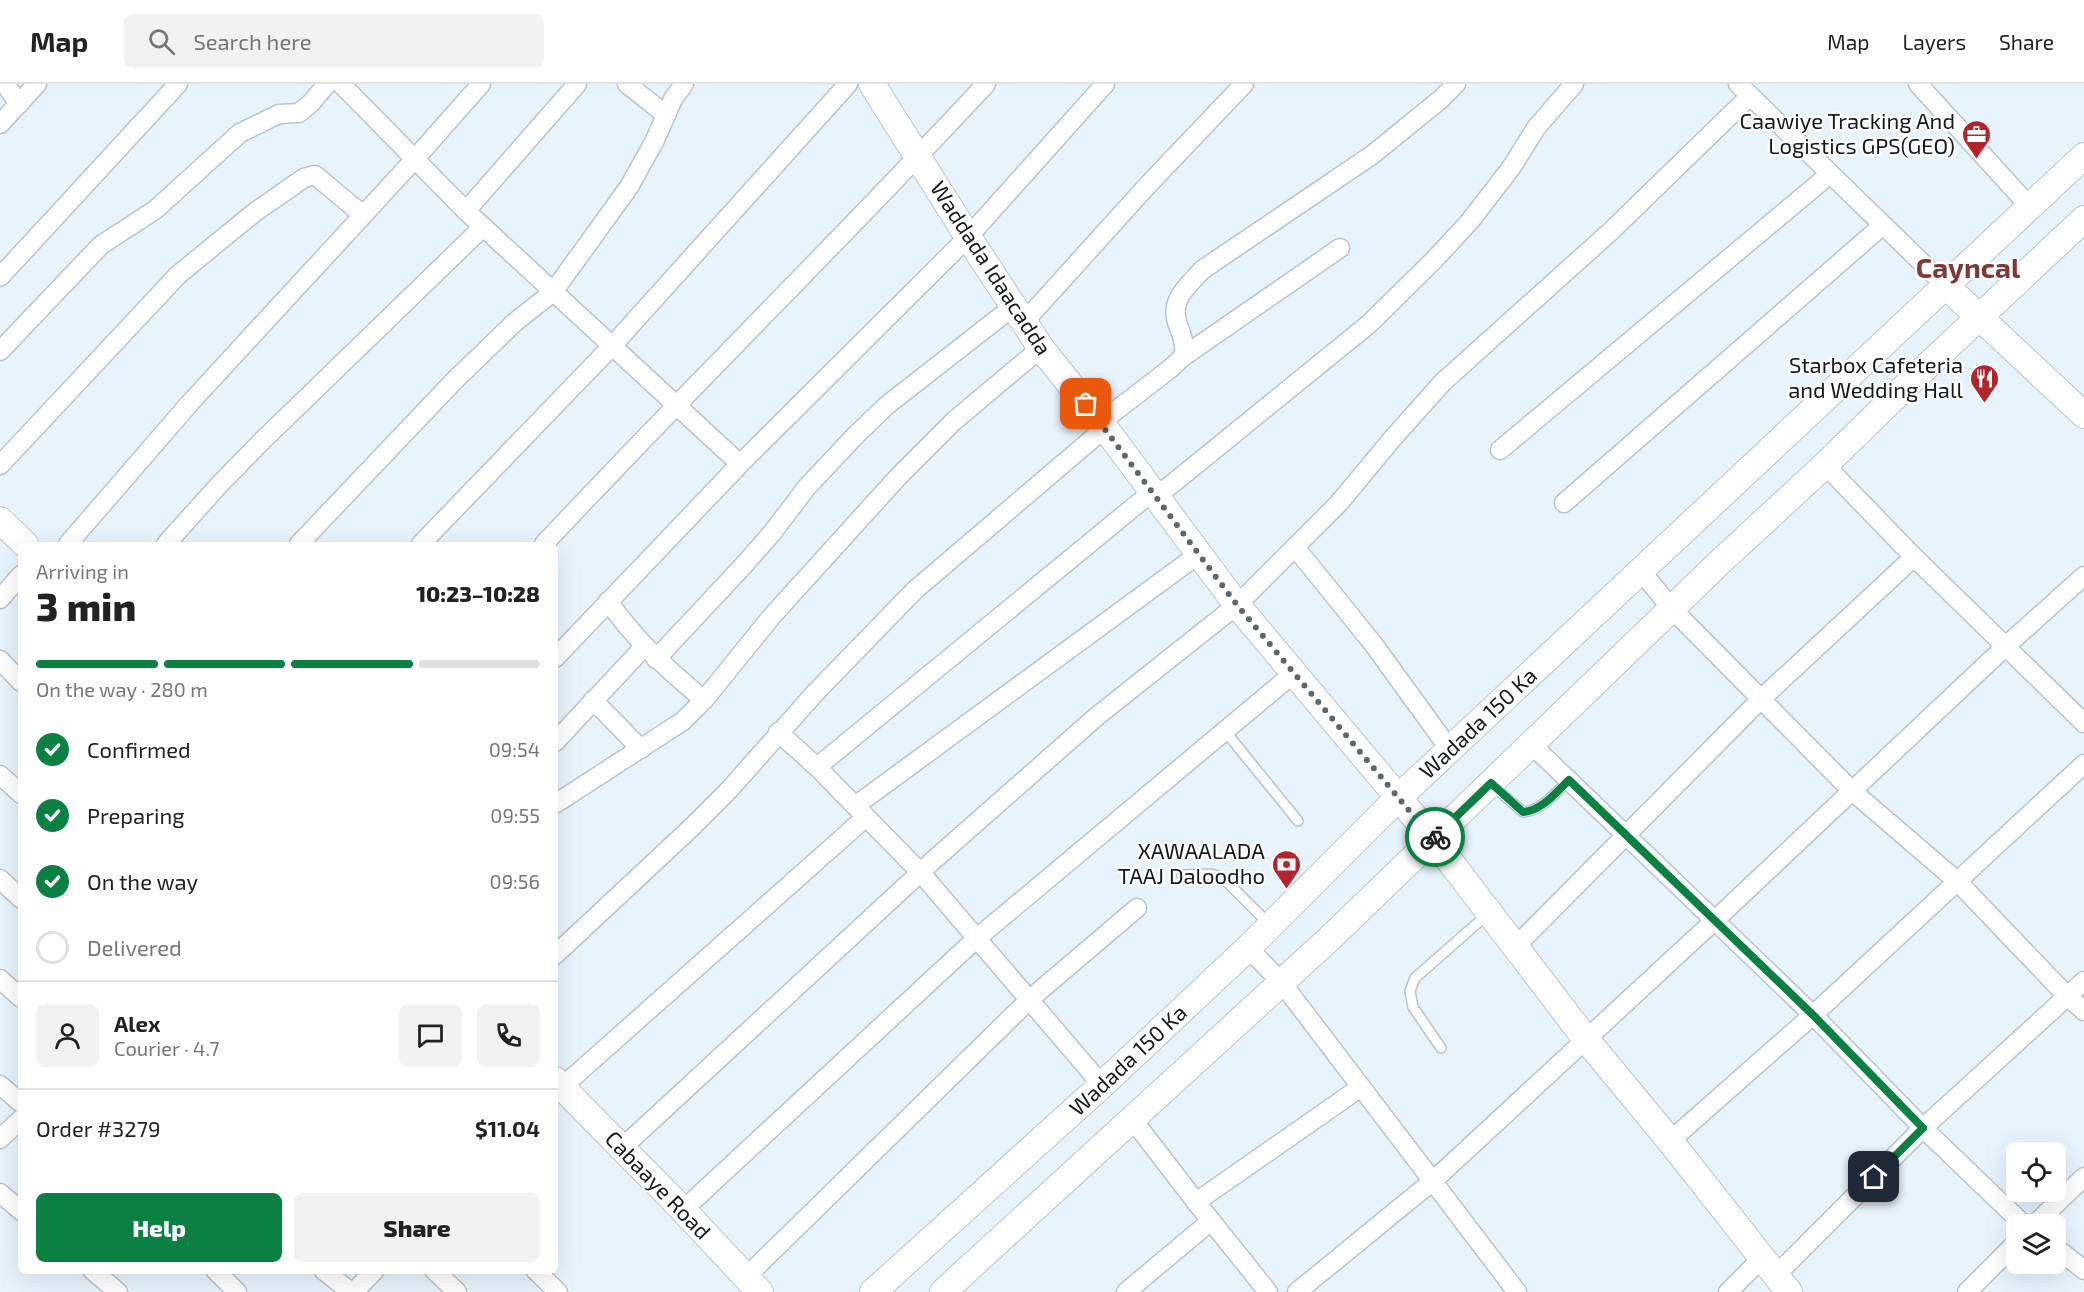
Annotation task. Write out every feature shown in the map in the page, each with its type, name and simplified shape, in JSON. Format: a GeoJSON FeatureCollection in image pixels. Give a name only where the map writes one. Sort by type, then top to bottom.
{"type":"FeatureCollection","features":[{"type":"Feature","properties":{"kind":"street"},"geometry":{"type":"LineString","coordinates":[[5,84],[19,104]]}},
{"type":"Feature","properties":{"kind":"street"},"geometry":{"type":"LineString","coordinates":[[0,124],[37,84]]}},
{"type":"Feature","properties":{"kind":"street"},"geometry":{"type":"LineString","coordinates":[[0,277],[178,84]]}},
{"type":"Feature","properties":{"kind":"street"},"geometry":{"type":"LineString","coordinates":[[0,351],[101,245],[155,210],[240,133],[279,114],[299,112],[311,103],[327,84]]}},
{"type":"Feature","properties":{"kind":"street"},"geometry":{"type":"LineString","coordinates":[[70,542],[189,404],[481,84]]}},
{"type":"Feature","properties":{"kind":"street"},"geometry":{"type":"LineString","coordinates":[[466,211],[576,84]]}},
{"type":"Feature","properties":{"kind":"street"},"geometry":{"type":"LineString","coordinates":[[627,84],[666,115]]}},
{"type":"Feature","properties":{"kind":"street"},"geometry":{"type":"LineString","coordinates":[[301,542],[453,381],[514,323],[553,292],[629,187],[655,140],[673,99],[684,84]]}},
{"type":"Feature","properties":{"kind":"street"},"geometry":{"type":"LineString","coordinates":[[423,542],[612,346],[848,84]]}},
{"type":"Feature","properties":{"kind":"street","name":"Waddada Idaacadda"},"geometry":{"type":"LineString","coordinates":[[872,84],[1041,348],[1103,425],[1237,605],[1433,839],[1585,1038],[1776,1275]]}},
{"type":"Feature","properties":{"kind":"street"},"geometry":{"type":"LineString","coordinates":[[546,542],[986,84]]}},
{"type":"Feature","properties":{"kind":"street"},"geometry":{"type":"LineString","coordinates":[[558,655],[740,464],[968,237],[1105,84]]}},
{"type":"Feature","properties":{"kind":"street"},"geometry":{"type":"LineString","coordinates":[[558,739],[593,700],[698,616],[772,533],[807,487],[886,406],[1019,314],[1147,186],[1244,84]]}},
{"type":"Feature","properties":{"kind":"street"},"geometry":{"type":"LineString","coordinates":[[1184,356],[1185,346],[1174,316],[1176,304],[1202,270],[1372,155],[1442,99],[1456,84]]}},
{"type":"Feature","properties":{"kind":"street"},"geometry":{"type":"LineString","coordinates":[[817,767],[1368,324],[1434,261],[1470,221],[1511,168],[1536,128],[1574,84]]}},
{"type":"Feature","properties":{"kind":"street"},"geometry":{"type":"LineString","coordinates":[[1918,84],[2030,207]]}},
{"type":"Feature","properties":{"kind":"street"},"geometry":{"type":"LineString","coordinates":[[351,87],[414,160],[466,211],[740,464]]}},
{"type":"Feature","properties":{"kind":"street"},"geometry":{"type":"LineString","coordinates":[[622,1148],[921,873],[1096,717],[1237,605],[1339,503],[1443,382],[1610,232],[1744,90],[1946,286],[2084,415]]}},
{"type":"Feature","properties":{"kind":"street","name":"Wadada 150 Ka"},"geometry":{"type":"LineString","coordinates":[[873,1292],[1102,1085],[1271,926],[1399,797],[2084,156]]}},
{"type":"Feature","properties":{"kind":"street"},"geometry":{"type":"LineString","coordinates":[[1500,450],[1830,174]]}},
{"type":"Feature","properties":{"kind":"street"},"geometry":{"type":"LineString","coordinates":[[0,465],[178,275],[255,212],[304,178],[315,175],[363,215]]}},
{"type":"Feature","properties":{"kind":"street","name":"Wadada 150 Ka"},"geometry":{"type":"LineString","coordinates":[[943,1292],[1282,983],[2084,219]]}},
{"type":"Feature","properties":{"kind":"street"},"geometry":{"type":"LineString","coordinates":[[1564,503],[1883,225]]}},
{"type":"Feature","properties":{"kind":"street"},"geometry":{"type":"LineString","coordinates":[[168,542],[255,449],[483,227]]}},
{"type":"Feature","properties":{"kind":"street"},"geometry":{"type":"LineString","coordinates":[[558,952],[728,791],[778,732],[915,590],[1184,356],[1340,248]]}},
{"type":"Feature","properties":{"kind":"street"},"geometry":{"type":"LineString","coordinates":[[558,802],[683,721],[704,700],[772,616],[898,477],[954,421],[1041,348]]}},
{"type":"Feature","properties":{"kind":"street"},"geometry":{"type":"LineString","coordinates":[[1825,465],[1914,557],[2007,645],[2084,723]]}},
{"type":"Feature","properties":{"kind":"street"},"geometry":{"type":"LineString","coordinates":[[0,520],[23,542]]}},
{"type":"Feature","properties":{"kind":"street"},"geometry":{"type":"LineString","coordinates":[[1295,547],[1374,645],[1450,750]]}},
{"type":"Feature","properties":{"kind":"street"},"geometry":{"type":"LineString","coordinates":[[558,1083],[861,812],[1199,554]]}},
{"type":"Feature","properties":{"kind":"street"},"geometry":{"type":"LineString","coordinates":[[1515,947],[1761,699],[1914,557]]}},
{"type":"Feature","properties":{"kind":"street"},"geometry":{"type":"LineString","coordinates":[[1641,571],[1672,609],[1851,790],[1958,882],[2084,1011]]}},
{"type":"Feature","properties":{"kind":"street"},"geometry":{"type":"LineString","coordinates":[[1297,1292],[1434,1180],[2007,645],[2084,576]]}},
{"type":"Feature","properties":{"kind":"street"},"geometry":{"type":"LineString","coordinates":[[0,599],[18,578]]}},
{"type":"Feature","properties":{"kind":"street"},"geometry":{"type":"LineString","coordinates":[[608,601],[628,629],[650,653],[704,700]]}},
{"type":"Feature","properties":{"kind":"street"},"geometry":{"type":"LineString","coordinates":[[0,660],[18,679]]}},
{"type":"Feature","properties":{"kind":"street"},"geometry":{"type":"LineString","coordinates":[[683,1210],[977,938],[1293,674]]}},
{"type":"Feature","properties":{"kind":"street"},"geometry":{"type":"LineString","coordinates":[[593,700],[641,749]]}},
{"type":"Feature","properties":{"kind":"street"},"geometry":{"type":"LineString","coordinates":[[778,732],[817,767],[921,873],[1102,1085]]}},
{"type":"Feature","properties":{"kind":"street"},"geometry":{"type":"LineString","coordinates":[[1531,744],[1813,1015],[1923,1128],[2013,1214]]}},
{"type":"Feature","properties":{"kind":"street"},"geometry":{"type":"LineString","coordinates":[[1670,1141],[1813,1015],[2084,764]]}},
{"type":"Feature","properties":{"kind":"street"},"geometry":{"type":"LineString","coordinates":[[0,775],[18,791]]}},
{"type":"Feature","properties":{"kind":"street"},"geometry":{"type":"LineString","coordinates":[[0,879],[18,895]]}},
{"type":"Feature","properties":{"kind":"street"},"geometry":{"type":"LineString","coordinates":[[753,1285],[1030,999],[1137,908]]}},
{"type":"Feature","properties":{"kind":"street"},"geometry":{"type":"LineString","coordinates":[[1248,948],[1282,983],[1517,1292]]}},
{"type":"Feature","properties":{"kind":"street"},"geometry":{"type":"LineString","coordinates":[[0,979],[18,995]]}},
{"type":"Feature","properties":{"kind":"street"},"geometry":{"type":"LineString","coordinates":[[1728,1292],[1776,1275],[1923,1128],[2084,981]]}},
{"type":"Feature","properties":{"kind":"street","name":"Cabaaye Road"},"geometry":{"type":"LineString","coordinates":[[558,1083],[753,1285]]}},
{"type":"Feature","properties":{"kind":"street"},"geometry":{"type":"LineString","coordinates":[[0,1085],[18,1100]]}},
{"type":"Feature","properties":{"kind":"street"},"geometry":{"type":"LineString","coordinates":[[1196,1202],[1361,1087]]}},
{"type":"Feature","properties":{"kind":"street"},"geometry":{"type":"LineString","coordinates":[[1133,1120],[1268,1292]]}},
{"type":"Feature","properties":{"kind":"street"},"geometry":{"type":"LineString","coordinates":[[0,1139],[18,1122]]}},
{"type":"Feature","properties":{"kind":"street"},"geometry":{"type":"LineString","coordinates":[[2045,1214],[2084,1177]]}},
{"type":"Feature","properties":{"kind":"street"},"geometry":{"type":"LineString","coordinates":[[0,1193],[18,1208]]}},
{"type":"Feature","properties":{"kind":"street"},"geometry":{"type":"LineString","coordinates":[[1126,1292],[1211,1221]]}},
{"type":"Feature","properties":{"kind":"street"},"geometry":{"type":"LineString","coordinates":[[1967,1292],[2006,1253]]}},
{"type":"Feature","properties":{"kind":"street"},"geometry":{"type":"LineString","coordinates":[[2066,1256],[2084,1270]]}},
{"type":"Feature","properties":{"kind":"street"},"geometry":{"type":"LineString","coordinates":[[97,1274],[117,1292]]}},
{"type":"Feature","properties":{"kind":"street"},"geometry":{"type":"LineString","coordinates":[[219,1274],[237,1292]]}},
{"type":"Feature","properties":{"kind":"street"},"geometry":{"type":"LineString","coordinates":[[328,1274],[352,1292],[371,1274]]}},
{"type":"Feature","properties":{"kind":"street"},"geometry":{"type":"LineString","coordinates":[[438,1274],[458,1292]]}},
{"type":"Feature","properties":{"kind":"street"},"geometry":{"type":"LineString","coordinates":[[539,1274],[558,1292]]}},
{"type":"Feature","properties":{"kind":"lane"},"geometry":{"type":"LineString","coordinates":[[1225,730],[1298,821]]}},
{"type":"Feature","properties":{"kind":"lane"},"geometry":{"type":"LineString","coordinates":[[1491,783],[1523,812],[1531,812],[1540,807],[1569,780]]}},
{"type":"Feature","properties":{"kind":"lane"},"geometry":{"type":"LineString","coordinates":[[1182,875],[1211,874],[1223,878],[1271,926]]}},
{"type":"Feature","properties":{"kind":"lane"},"geometry":{"type":"LineString","coordinates":[[1441,1048],[1413,1007],[1410,991],[1415,978],[1489,913]]}},
{"type":"Feature","properties":{"kind":"way so far"},"geometry":{"type":"LineString","coordinates":[[1086,404],[1237,605],[1433,839],[1435,837]]}},
{"type":"Feature","properties":{"kind":"place","name":"Caawiye Tracking And Logistics GPS(GEO)"},"geometry":{"type":"Point","coordinates":[1976,160]}},
{"type":"Feature","properties":{"kind":"place","name":"Starbox Cafeteria and Wedding Hall"},"geometry":{"type":"Point","coordinates":[1984,404]}},
{"type":"Feature","properties":{"kind":"place","name":"XAWAALADA TAAJ Daloodho"},"geometry":{"type":"Point","coordinates":[1286,890]}},
{"type":"Feature","properties":{"kind":"district","name":"Cayncal"},"geometry":{"type":"Point","coordinates":[1968,268]}},
{"type":"Feature","properties":{"kind":"route"},"geometry":{"type":"LineString","coordinates":[[1435,837],[1491,783],[1523,812],[1531,812],[1540,807],[1569,780],[1813,1015],[1923,1128],[1874,1177]]}}]}
